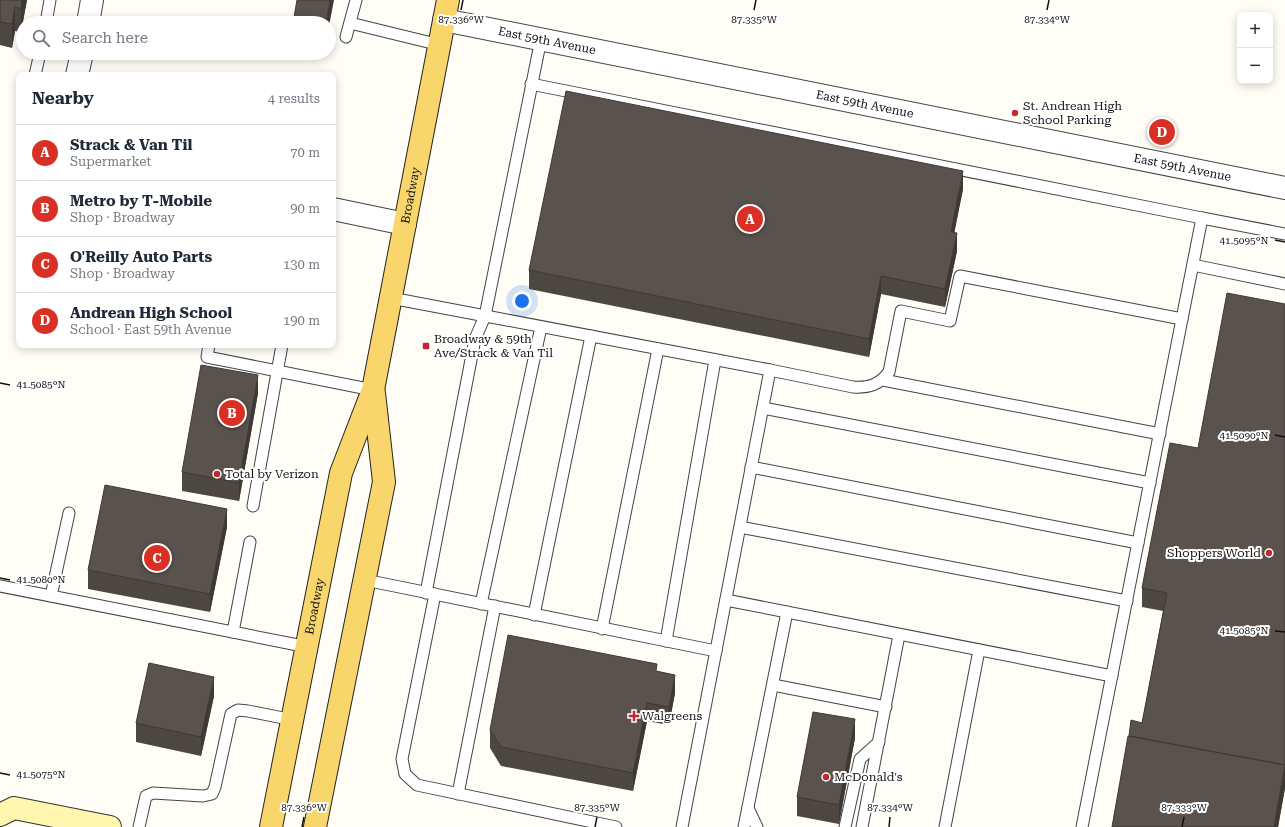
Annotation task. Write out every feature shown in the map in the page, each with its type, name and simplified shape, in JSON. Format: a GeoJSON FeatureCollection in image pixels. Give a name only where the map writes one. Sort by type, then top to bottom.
{"type":"FeatureCollection","features":[{"type":"Feature","properties":{"kind":"main road","name":"Broadway"},"geometry":{"type":"LineString","coordinates":[[271,827],[308,647],[341,473],[373,390],[446,10]]}},
{"type":"Feature","properties":{"kind":"main road","name":"Broadway"},"geometry":{"type":"LineString","coordinates":[[315,827],[384,482],[373,390]]}},
{"type":"Feature","properties":{"kind":"main road"},"geometry":{"type":"LineString","coordinates":[[0,815],[14,808],[110,827]]}},
{"type":"Feature","properties":{"kind":"street"},"geometry":{"type":"LineString","coordinates":[[89,16],[92,0]]}},
{"type":"Feature","properties":{"kind":"street","name":"East 59th Avenue"},"geometry":{"type":"LineString","coordinates":[[446,10],[541,40],[1285,188]]}},
{"type":"Feature","properties":{"kind":"street"},"geometry":{"type":"LineString","coordinates":[[78,72],[80,60]]}},
{"type":"Feature","properties":{"kind":"street"},"geometry":{"type":"LineString","coordinates":[[336,210],[405,224]]}},
{"type":"Feature","properties":{"kind":"lane"},"geometry":{"type":"LineString","coordinates":[[47,16],[50,0]]}},
{"type":"Feature","properties":{"kind":"lane"},"geometry":{"type":"LineString","coordinates":[[346,37],[356,0]]}},
{"type":"Feature","properties":{"kind":"lane"},"geometry":{"type":"LineString","coordinates":[[350,23],[440,45]]}},
{"type":"Feature","properties":{"kind":"lane"},"geometry":{"type":"LineString","coordinates":[[541,40],[485,316],[476,339],[402,759],[405,774],[417,785],[616,827]]}},
{"type":"Feature","properties":{"kind":"lane"},"geometry":{"type":"LineString","coordinates":[[37,72],[39,60]]}},
{"type":"Feature","properties":{"kind":"lane"},"geometry":{"type":"LineString","coordinates":[[532,84],[1285,234]]}},
{"type":"Feature","properties":{"kind":"lane"},"geometry":{"type":"LineString","coordinates":[[1082,827],[1202,218]]}},
{"type":"Feature","properties":{"kind":"lane"},"geometry":{"type":"LineString","coordinates":[[1192,265],[1285,284]]}},
{"type":"Feature","properties":{"kind":"lane"},"geometry":{"type":"LineString","coordinates":[[391,298],[865,388],[875,385],[883,380],[889,372],[901,310],[950,321],[960,276],[1182,319]]}},
{"type":"Feature","properties":{"kind":"lane"},"geometry":{"type":"LineString","coordinates":[[481,604],[541,327]]}},
{"type":"Feature","properties":{"kind":"lane"},"geometry":{"type":"LineString","coordinates":[[534,615],[591,336]]}},
{"type":"Feature","properties":{"kind":"lane"},"geometry":{"type":"LineString","coordinates":[[208,348],[207,357],[373,390]]}},
{"type":"Feature","properties":{"kind":"lane"},"geometry":{"type":"LineString","coordinates":[[253,506],[282,348]]}},
{"type":"Feature","properties":{"kind":"lane"},"geometry":{"type":"LineString","coordinates":[[602,629],[658,349]]}},
{"type":"Feature","properties":{"kind":"lane"},"geometry":{"type":"LineString","coordinates":[[666,641],[715,360]]}},
{"type":"Feature","properties":{"kind":"lane"},"geometry":{"type":"LineString","coordinates":[[682,827],[770,370]]}},
{"type":"Feature","properties":{"kind":"lane"},"geometry":{"type":"LineString","coordinates":[[883,380],[1160,434]]}},
{"type":"Feature","properties":{"kind":"lane"},"geometry":{"type":"LineString","coordinates":[[763,408],[1150,482]]}},
{"type":"Feature","properties":{"kind":"lane"},"geometry":{"type":"LineString","coordinates":[[751,467],[1138,543]]}},
{"type":"Feature","properties":{"kind":"lane"},"geometry":{"type":"LineString","coordinates":[[51,596],[68,513]]}},
{"type":"Feature","properties":{"kind":"lane"},"geometry":{"type":"LineString","coordinates":[[740,527],[1127,601]]}},
{"type":"Feature","properties":{"kind":"lane"},"geometry":{"type":"LineString","coordinates":[[233,632],[250,542]]}},
{"type":"Feature","properties":{"kind":"lane"},"geometry":{"type":"LineString","coordinates":[[365,580],[716,651]]}},
{"type":"Feature","properties":{"kind":"lane"},"geometry":{"type":"LineString","coordinates":[[0,586],[308,647]]}},
{"type":"Feature","properties":{"kind":"lane"},"geometry":{"type":"LineString","coordinates":[[726,600],[1112,676]]}},
{"type":"Feature","properties":{"kind":"lane"},"geometry":{"type":"LineString","coordinates":[[458,794],[495,606]]}},
{"type":"Feature","properties":{"kind":"lane"},"geometry":{"type":"LineString","coordinates":[[744,827],[787,612]]}},
{"type":"Feature","properties":{"kind":"lane"},"geometry":{"type":"LineString","coordinates":[[862,827],[899,635]]}},
{"type":"Feature","properties":{"kind":"lane"},"geometry":{"type":"LineString","coordinates":[[944,827],[979,650]]}},
{"type":"Feature","properties":{"kind":"lane"},"geometry":{"type":"LineString","coordinates":[[773,685],[886,707]]}},
{"type":"Feature","properties":{"kind":"lane"},"geometry":{"type":"LineString","coordinates":[[139,827],[146,796],[152,793],[203,796],[212,794],[215,787],[231,714],[238,710],[293,720]]}},
{"type":"Feature","properties":{"kind":"lane"},"geometry":{"type":"LineString","coordinates":[[845,827],[860,759],[879,742]]}},
{"type":"Feature","properties":{"kind":"lane"},"geometry":{"type":"LineString","coordinates":[[748,808],[757,827]]}},
{"type":"Feature","properties":{"kind":"building"},"geometry":{"type":"Polygon","coordinates":[[[0,0],[22,0],[21,9],[15,7],[12,24],[0,22],[0,0]]]}},
{"type":"Feature","properties":{"kind":"building"},"geometry":{"type":"Polygon","coordinates":[[[297,0],[330,0],[327,16],[294,16],[297,0]]]}},
{"type":"Feature","properties":{"kind":"building"},"geometry":{"type":"Polygon","coordinates":[[[566,91],[963,171],[951,232],[957,233],[945,289],[881,276],[869,339],[529,270],[566,91]]]}},
{"type":"Feature","properties":{"kind":"building"},"geometry":{"type":"Polygon","coordinates":[[[1227,293],[1285,304],[1285,765],[1129,736],[1131,720],[1142,723],[1167,593],[1142,588],[1170,443],[1198,448],[1227,293]]]}},
{"type":"Feature","properties":{"kind":"building"},"geometry":{"type":"Polygon","coordinates":[[[201,365],[258,375],[239,483],[182,472],[201,365]]]}},
{"type":"Feature","properties":{"kind":"building"},"geometry":{"type":"Polygon","coordinates":[[[105,485],[227,509],[210,594],[88,570],[105,485]]]}},
{"type":"Feature","properties":{"kind":"building","name":"Walgreens"},"geometry":{"type":"Polygon","coordinates":[[[508,635],[657,664],[656,671],[675,675],[669,707],[647,703],[633,773],[501,747],[490,730],[508,635]]]}},
{"type":"Feature","properties":{"kind":"building"},"geometry":{"type":"Polygon","coordinates":[[[149,663],[214,677],[201,737],[136,723],[149,663]]]}},
{"type":"Feature","properties":{"kind":"building","name":"McDonald's"},"geometry":{"type":"Polygon","coordinates":[[[813,712],[855,719],[839,805],[797,797],[813,712]]]}},
{"type":"Feature","properties":{"kind":"building"},"geometry":{"type":"Polygon","coordinates":[[[1128,736],[1285,765],[1274,827],[1112,827],[1128,736]]]}},
{"type":"Feature","properties":{"kind":"place","name":"St. Andrean High School Parking"},"geometry":{"type":"Point","coordinates":[1015,113]}},
{"type":"Feature","properties":{"kind":"place","name":"Andrean High School"},"geometry":{"type":"Point","coordinates":[1162,132]}},
{"type":"Feature","properties":{"kind":"place","name":"Strack & Van Til"},"geometry":{"type":"Point","coordinates":[750,219]}},
{"type":"Feature","properties":{"kind":"place","name":"Broadway & 59th Ave/Strack & Van Til"},"geometry":{"type":"Point","coordinates":[426,346]}},
{"type":"Feature","properties":{"kind":"place","name":"Metro by T-Mobile"},"geometry":{"type":"Point","coordinates":[232,413]}},
{"type":"Feature","properties":{"kind":"place","name":"Total by Verizon"},"geometry":{"type":"Point","coordinates":[217,474]}},
{"type":"Feature","properties":{"kind":"place","name":"Shoppers World"},"geometry":{"type":"Point","coordinates":[1269,553]}},
{"type":"Feature","properties":{"kind":"place","name":"O'Reilly Auto Parts"},"geometry":{"type":"Point","coordinates":[157,558]}},
{"type":"Feature","properties":{"kind":"place","name":"Walgreens"},"geometry":{"type":"Point","coordinates":[634,716]}},
{"type":"Feature","properties":{"kind":"place","name":"McDonald's"},"geometry":{"type":"Point","coordinates":[826,777]}}]}
